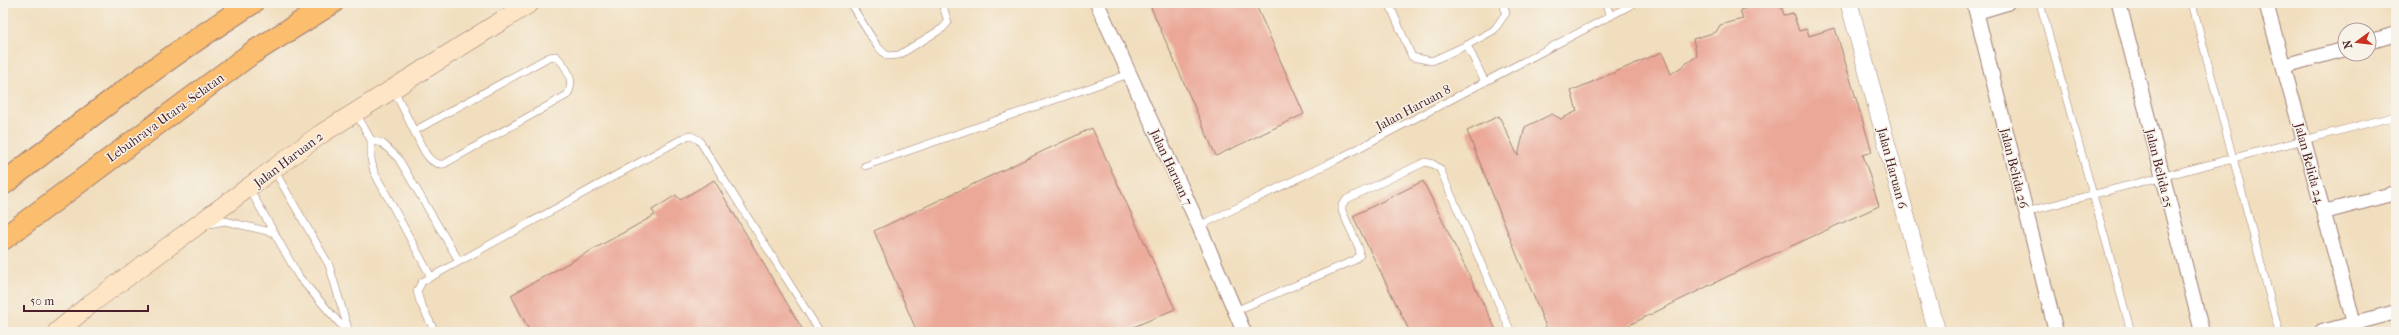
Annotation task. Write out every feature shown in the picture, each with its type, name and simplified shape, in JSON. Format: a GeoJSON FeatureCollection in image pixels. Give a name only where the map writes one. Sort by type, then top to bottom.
{"type":"FeatureCollection","features":[{"type":"Feature","properties":{"kind":"highway"},"geometry":{"type":"LineString","coordinates":[[3,184],[79,125],[252,3]]}},
{"type":"Feature","properties":{"kind":"highway","name":"Lebuhraya Utara–Selatan"},"geometry":{"type":"LineString","coordinates":[[3,239],[252,53],[332,3]]}},
{"type":"Feature","properties":{"kind":"main road","name":"Jalan Haruan 2"},"geometry":{"type":"LineString","coordinates":[[57,332],[89,305],[321,134],[394,90],[530,3]]}},
{"type":"Feature","properties":{"kind":"street","name":"Jalan Haruan 7"},"geometry":{"type":"LineString","coordinates":[[1097,3],[1128,74],[1199,226],[1244,332]]}},
{"type":"Feature","properties":{"kind":"street","name":"Jalan Haruan 6"},"geometry":{"type":"LineString","coordinates":[[1849,3],[1937,332]]}},
{"type":"Feature","properties":{"kind":"street"},"geometry":{"type":"LineString","coordinates":[[1976,7],[2007,3]]}},
{"type":"Feature","properties":{"kind":"street","name":"Jalan Belida 25"},"geometry":{"type":"LineString","coordinates":[[2119,3],[2202,332]]}},
{"type":"Feature","properties":{"kind":"street","name":"Jalan Belida 24"},"geometry":{"type":"LineString","coordinates":[[2266,3],[2354,323]]}},
{"type":"Feature","properties":{"kind":"street","name":"Jalan Belida 26"},"geometry":{"type":"LineString","coordinates":[[1976,7],[2056,332]]}},
{"type":"Feature","properties":{"kind":"street"},"geometry":{"type":"LineString","coordinates":[[2377,40],[2396,34]]}},
{"type":"Feature","properties":{"kind":"street"},"geometry":{"type":"LineString","coordinates":[[2284,66],[2337,51]]}},
{"type":"Feature","properties":{"kind":"street"},"geometry":{"type":"LineString","coordinates":[[2324,212],[2396,193]]}},
{"type":"Feature","properties":{"kind":"street"},"geometry":{"type":"LineString","coordinates":[[2322,332],[2396,312]]}},
{"type":"Feature","properties":{"kind":"lane"},"geometry":{"type":"LineString","coordinates":[[850,3],[877,46],[887,56],[899,55],[943,28],[948,22],[942,3]]}},
{"type":"Feature","properties":{"kind":"lane"},"geometry":{"type":"LineString","coordinates":[[1389,3],[1412,57],[1432,61],[1467,45],[1494,30],[1506,12],[1503,3]]}},
{"type":"Feature","properties":{"kind":"lane"},"geometry":{"type":"LineString","coordinates":[[1605,3],[1611,16]]}},
{"type":"Feature","properties":{"kind":"lane","name":"Jalan Haruan 8"},"geometry":{"type":"LineString","coordinates":[[1199,226],[1336,160],[1635,3]]}},
{"type":"Feature","properties":{"kind":"lane"},"geometry":{"type":"LineString","coordinates":[[2040,3],[2131,332]]}},
{"type":"Feature","properties":{"kind":"lane"},"geometry":{"type":"LineString","coordinates":[[2192,3],[2234,158],[2278,332]]}},
{"type":"Feature","properties":{"kind":"lane"},"geometry":{"type":"LineString","coordinates":[[1467,45],[1485,82]]}},
{"type":"Feature","properties":{"kind":"lane"},"geometry":{"type":"LineString","coordinates":[[394,90],[414,132],[431,162],[437,165],[444,164],[567,95],[571,88],[572,79],[561,61],[556,56],[549,57],[414,132]]}},
{"type":"Feature","properties":{"kind":"lane"},"geometry":{"type":"LineString","coordinates":[[865,166],[1128,74]]}},
{"type":"Feature","properties":{"kind":"lane"},"geometry":{"type":"LineString","coordinates":[[356,113],[371,140],[371,158],[374,172],[431,277]]}},
{"type":"Feature","properties":{"kind":"lane"},"geometry":{"type":"LineString","coordinates":[[2026,212],[2396,116]]}},
{"type":"Feature","properties":{"kind":"lane"},"geometry":{"type":"LineString","coordinates":[[435,332],[420,302],[417,291],[422,282],[689,135],[700,140],[820,332]]}},
{"type":"Feature","properties":{"kind":"lane"},"geometry":{"type":"LineString","coordinates":[[371,140],[382,143],[398,158],[459,261]]}},
{"type":"Feature","properties":{"kind":"lane"},"geometry":{"type":"LineString","coordinates":[[1236,311],[1355,260],[1360,255],[1359,248],[1342,211],[1342,205],[1347,199],[1425,162],[1433,164],[1440,169],[1511,332]]}},
{"type":"Feature","properties":{"kind":"lane"},"geometry":{"type":"LineString","coordinates":[[274,169],[328,265],[348,332]]}},
{"type":"Feature","properties":{"kind":"lane"},"geometry":{"type":"LineString","coordinates":[[249,188],[299,277],[348,332]]}},
{"type":"Feature","properties":{"kind":"lane"},"geometry":{"type":"LineString","coordinates":[[186,234],[212,222],[225,221],[274,233]]}},
{"type":"Feature","properties":{"kind":"building"},"geometry":{"type":"Polygon","coordinates":[[[1149,3],[1255,3],[1304,114],[1216,156],[1149,3]]]}},
{"type":"Feature","properties":{"kind":"building"},"geometry":{"type":"Polygon","coordinates":[[[1766,3],[1780,3],[1784,15],[1793,13],[1799,31],[1807,29],[1809,36],[1835,28],[1872,152],[1863,155],[1879,206],[1761,260],[1615,332],[1548,332],[1467,131],[1499,116],[1518,156],[1525,127],[1552,114],[1561,119],[1577,111],[1571,91],[1662,52],[1671,74],[1697,56],[1693,39],[1716,32],[1720,25],[1743,19],[1740,10],[1766,3]]]}},
{"type":"Feature","properties":{"kind":"building"},"geometry":{"type":"Polygon","coordinates":[[[1092,128],[1175,309],[1122,332],[917,332],[874,231],[1092,128]]]}},
{"type":"Feature","properties":{"kind":"building"},"geometry":{"type":"Polygon","coordinates":[[[714,180],[804,332],[530,332],[511,295],[655,215],[652,210],[676,195],[680,200],[714,180]]]}},
{"type":"Feature","properties":{"kind":"building"},"geometry":{"type":"Polygon","coordinates":[[[1423,181],[1497,332],[1410,332],[1353,216],[1423,181]]]}}]}
